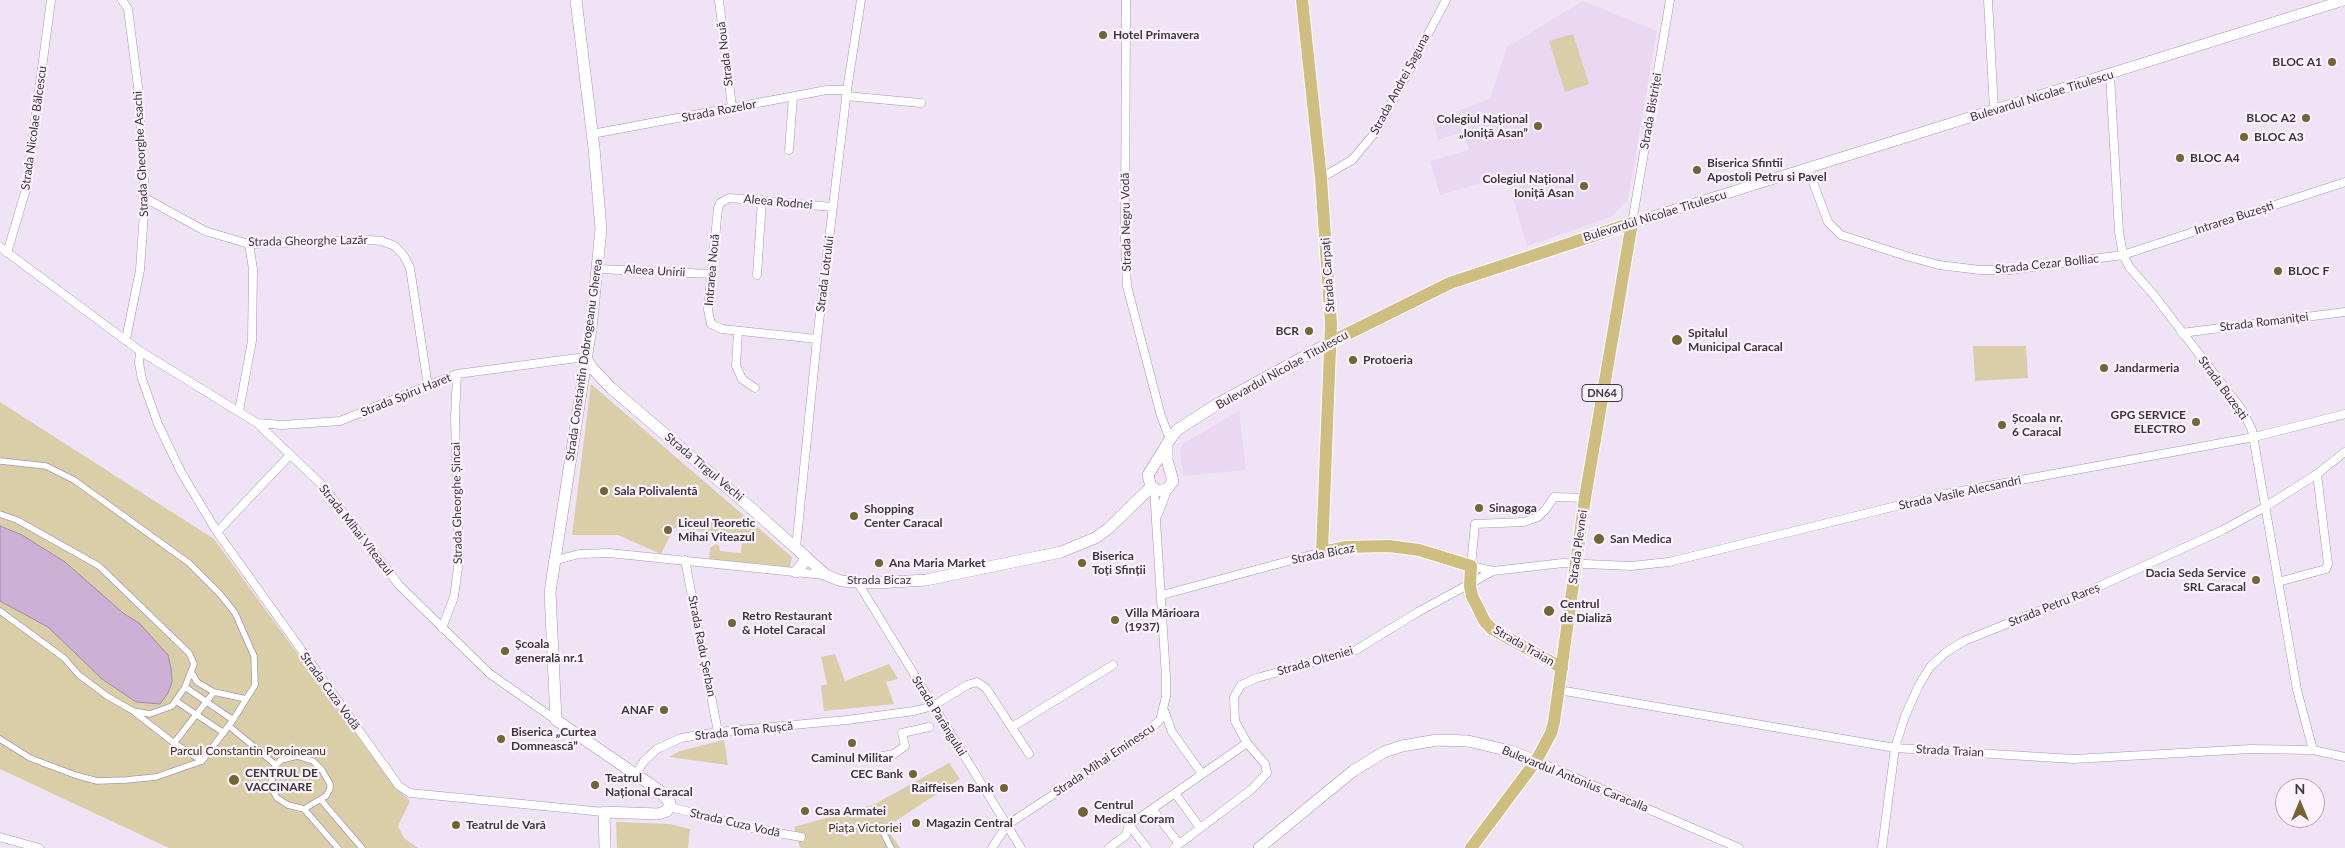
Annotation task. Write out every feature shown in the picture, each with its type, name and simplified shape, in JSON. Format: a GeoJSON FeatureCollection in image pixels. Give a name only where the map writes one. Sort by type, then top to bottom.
{"type":"FeatureCollection","features":[{"type":"Feature","properties":{"kind":"main road","name":"Strada Constantin Dobrogeanu Gherea"},"geometry":{"type":"LineString","coordinates":[[556,720],[550,608],[554,561],[598,269],[601,215],[576,0]]}},
{"type":"Feature","properties":{"kind":"main road","name":"Strada Carpați"},"geometry":{"type":"LineString","coordinates":[[1302,0],[1322,178],[1331,342],[1322,552]]}},
{"type":"Feature","properties":{"kind":"main road","name":"Bulevardul Nicolae Titulescu"},"geometry":{"type":"LineString","coordinates":[[1153,468],[1168,441],[1182,426],[1219,403],[1331,342],[1450,283],[1632,223]]}},
{"type":"Feature","properties":{"kind":"main road","name":"Strada Plevnei"},"geometry":{"type":"LineString","coordinates":[[1470,848],[1536,761],[1551,733],[1559,690],[1585,498],[1632,223]]}},
{"type":"Feature","properties":{"kind":"main road","name":"Strada Tîrgul Vechi"},"geometry":{"type":"LineString","coordinates":[[585,357],[592,369],[611,388],[826,575]]}},
{"type":"Feature","properties":{"kind":"main road"},"geometry":{"type":"LineString","coordinates":[[1168,441],[1169,469],[1173,477],[1168,488],[1160,491],[1152,488],[1148,479],[1153,468],[1161,466],[1169,469]]}},
{"type":"Feature","properties":{"kind":"main road","name":"Strada Bicaz"},"geometry":{"type":"LineString","coordinates":[[826,575],[841,581],[858,583],[926,580],[1034,558],[1081,545],[1109,528],[1152,488]]}},
{"type":"Feature","properties":{"kind":"main road","name":"Strada Bicaz"},"geometry":{"type":"LineString","coordinates":[[1322,552],[1344,547],[1389,546],[1419,550],[1471,566]]}},
{"type":"Feature","properties":{"kind":"main road"},"geometry":{"type":"LineString","coordinates":[[796,572],[804,562],[800,552]]}},
{"type":"Feature","properties":{"kind":"main road","name":"Strada Traian"},"geometry":{"type":"LineString","coordinates":[[1471,566],[1470,586],[1480,614],[1492,629],[1562,668]]}},
{"type":"Feature","properties":{"kind":"main road"},"geometry":{"type":"LineString","coordinates":[[556,720],[666,795],[670,807]]}},
{"type":"Feature","properties":{"kind":"main road","name":"Bulevardul Antonius Caracalla"},"geometry":{"type":"LineString","coordinates":[[1260,848],[1353,771],[1384,752],[1402,746],[1437,740],[1468,741],[1502,749],[1536,761]]}},
{"type":"Feature","properties":{"kind":"main road","name":"Strada Cuza Vodă"},"geometry":{"type":"LineString","coordinates":[[604,812],[658,814],[664,813],[670,807]]}},
{"type":"Feature","properties":{"kind":"main road"},"geometry":{"type":"LineString","coordinates":[[604,812],[605,848]]}},
{"type":"Feature","properties":{"kind":"street","name":"Strada Nicolae Bălcescu"},"geometry":{"type":"LineString","coordinates":[[8,254],[26,189],[51,0]]}},
{"type":"Feature","properties":{"kind":"street","name":"Strada Gheorghe Asachi"},"geometry":{"type":"LineString","coordinates":[[122,0],[128,10],[138,87],[145,198],[140,270],[126,339]]}},
{"type":"Feature","properties":{"kind":"street","name":"Strada Nouă"},"geometry":{"type":"LineString","coordinates":[[719,0],[732,108]]}},
{"type":"Feature","properties":{"kind":"street","name":"Strada Lotrului"},"geometry":{"type":"LineString","coordinates":[[800,552],[817,339],[846,93],[861,0]]}},
{"type":"Feature","properties":{"kind":"street","name":"Strada Negru Vodă"},"geometry":{"type":"LineString","coordinates":[[1126,0],[1127,279],[1168,441]]}},
{"type":"Feature","properties":{"kind":"street","name":"Strada Andrei Șaguna"},"geometry":{"type":"LineString","coordinates":[[1322,178],[1352,160],[1378,129],[1446,0]]}},
{"type":"Feature","properties":{"kind":"street","name":"Strada Bistriței"},"geometry":{"type":"LineString","coordinates":[[1632,223],[1670,0]]}},
{"type":"Feature","properties":{"kind":"street"},"geometry":{"type":"LineString","coordinates":[[1988,0],[1994,110]]}},
{"type":"Feature","properties":{"kind":"street","name":"Bulevardul Nicolae Titulescu"},"geometry":{"type":"LineString","coordinates":[[1632,223],[2345,0]]}},
{"type":"Feature","properties":{"kind":"street","name":"Strada Buzești"},"geometry":{"type":"LineString","coordinates":[[2110,75],[2119,232],[2123,255],[2130,268],[2153,294],[2242,410],[2254,437],[2297,690],[2313,750]]}},
{"type":"Feature","properties":{"kind":"street","name":"Strada Rozelor"},"geometry":{"type":"LineString","coordinates":[[592,134],[827,90],[921,103]]}},
{"type":"Feature","properties":{"kind":"street"},"geometry":{"type":"LineString","coordinates":[[789,150],[793,97]]}},
{"type":"Feature","properties":{"kind":"street","name":"Strada Cezar Bolliac"},"geometry":{"type":"LineString","coordinates":[[1808,169],[1822,211],[1833,228],[1841,235],[1906,256],[1952,268],[2010,270],[2123,255]]}},
{"type":"Feature","properties":{"kind":"street","name":"Intrarea Buzești"},"geometry":{"type":"LineString","coordinates":[[2123,255],[2345,182]]}},
{"type":"Feature","properties":{"kind":"street","name":"Strada Gheorghe Lazăr"},"geometry":{"type":"LineString","coordinates":[[145,198],[205,231],[249,244],[369,240],[382,241],[395,246],[404,256],[410,268],[428,386]]}},
{"type":"Feature","properties":{"kind":"street","name":"Aleea Rodnei"},"geometry":{"type":"LineString","coordinates":[[724,199],[762,200],[833,207]]}},
{"type":"Feature","properties":{"kind":"street","name":"Intrarea Nouă"},"geometry":{"type":"LineString","coordinates":[[724,199],[718,208],[708,310],[710,324],[717,328],[738,331],[817,339]]}},
{"type":"Feature","properties":{"kind":"street"},"geometry":{"type":"LineString","coordinates":[[757,274],[762,200]]}},
{"type":"Feature","properties":{"kind":"street"},"geometry":{"type":"LineString","coordinates":[[239,411],[252,342],[253,269],[249,244]]}},
{"type":"Feature","properties":{"kind":"street","name":"Strada Mihai Viteazul"},"geometry":{"type":"LineString","coordinates":[[0,247],[140,351],[257,423],[321,484],[399,585],[442,628],[490,674],[556,720]]}},
{"type":"Feature","properties":{"kind":"street","name":"Aleea Unirii"},"geometry":{"type":"LineString","coordinates":[[598,269],[712,274]]}},
{"type":"Feature","properties":{"kind":"street","name":"Strada Romaniței"},"geometry":{"type":"LineString","coordinates":[[2182,333],[2345,312]]}},
{"type":"Feature","properties":{"kind":"street"},"geometry":{"type":"LineString","coordinates":[[738,331],[736,366],[742,379],[755,388]]}},
{"type":"Feature","properties":{"kind":"street","name":"Strada Cuza Vodă"},"geometry":{"type":"LineString","coordinates":[[140,351],[139,363],[142,379],[158,424],[181,472],[217,532],[389,774],[402,788],[410,793],[604,812]]}},
{"type":"Feature","properties":{"kind":"street","name":"Strada Spiru Haret"},"geometry":{"type":"LineString","coordinates":[[257,423],[282,425],[340,421],[457,374],[585,357]]}},
{"type":"Feature","properties":{"kind":"street","name":"Strada Gheorghe Șincai"},"geometry":{"type":"LineString","coordinates":[[442,628],[454,597],[459,560],[455,418],[457,374]]}},
{"type":"Feature","properties":{"kind":"street","name":"Strada Vasile Alecsandri"},"geometry":{"type":"LineString","coordinates":[[1576,563],[1631,566],[1668,562],[1945,494],[2254,437],[2345,414]]}},
{"type":"Feature","properties":{"kind":"street","name":"Strada Petru Rareș"},"geometry":{"type":"LineString","coordinates":[[1882,848],[1895,748],[1919,685],[1930,667],[1945,653],[1964,642],[2184,549],[2265,507],[2317,474],[2345,452]]}},
{"type":"Feature","properties":{"kind":"street"},"geometry":{"type":"LineString","coordinates":[[217,532],[290,455]]}},
{"type":"Feature","properties":{"kind":"street"},"geometry":{"type":"LineString","coordinates":[[0,461],[46,466],[74,480],[190,563],[220,594],[235,613],[254,656],[255,672],[254,685],[246,700],[202,761],[156,777],[97,781],[30,758],[0,739]]}},
{"type":"Feature","properties":{"kind":"street"},"geometry":{"type":"LineString","coordinates":[[2278,582],[2326,569],[2328,564],[2317,474]]}},
{"type":"Feature","properties":{"kind":"street","name":"Strada Mihai Eminescu"},"geometry":{"type":"LineString","coordinates":[[1007,825],[1144,735],[1155,726],[1164,710],[1166,676],[1162,595],[1157,524],[1152,488]]}},
{"type":"Feature","properties":{"kind":"street","name":"Strada Mihai Eminescu"},"geometry":{"type":"LineString","coordinates":[[1157,524],[1161,503],[1168,488]]}},
{"type":"Feature","properties":{"kind":"street"},"geometry":{"type":"LineString","coordinates":[[1471,566],[1475,524],[1500,525],[1524,522],[1538,517],[1554,497],[1585,498]]}},
{"type":"Feature","properties":{"kind":"street"},"geometry":{"type":"LineString","coordinates":[[0,514],[17,520],[99,566],[189,654],[194,664],[192,673],[172,706],[150,714],[133,712]]}},
{"type":"Feature","properties":{"kind":"street","name":"Strada Bicaz"},"geometry":{"type":"LineString","coordinates":[[1162,595],[1322,552]]}},
{"type":"Feature","properties":{"kind":"street","name":"Strada Bicaz"},"geometry":{"type":"LineString","coordinates":[[554,561],[595,553],[685,560],[826,575]]}},
{"type":"Feature","properties":{"kind":"street","name":"Strada Radu Șerban"},"geometry":{"type":"LineString","coordinates":[[685,560],[718,732]]}},
{"type":"Feature","properties":{"kind":"street","name":"Strada Bicaz"},"geometry":{"type":"LineString","coordinates":[[1471,566],[1493,572],[1576,563]]}},
{"type":"Feature","properties":{"kind":"street","name":"Strada Olteniei"},"geometry":{"type":"LineString","coordinates":[[1200,828],[1265,778],[1267,769],[1247,743],[1235,721],[1234,697],[1241,685],[1257,678],[1356,650],[1418,612],[1470,586],[1493,572]]}},
{"type":"Feature","properties":{"kind":"street","name":"Strada Parângului"},"geometry":{"type":"LineString","coordinates":[[858,583],[1021,848]]}},
{"type":"Feature","properties":{"kind":"street"},"geometry":{"type":"LineString","coordinates":[[0,611],[64,658],[79,675],[202,761]]}},
{"type":"Feature","properties":{"kind":"street"},"geometry":{"type":"LineString","coordinates":[[1012,727],[1113,665]]}},
{"type":"Feature","properties":{"kind":"street"},"geometry":{"type":"LineString","coordinates":[[192,673],[197,682],[214,692],[246,700]]}},
{"type":"Feature","properties":{"kind":"street"},"geometry":{"type":"LineString","coordinates":[[932,706],[967,685],[976,682],[986,688],[1029,754]]}},
{"type":"Feature","properties":{"kind":"street"},"geometry":{"type":"LineString","coordinates":[[185,687],[233,720]]}},
{"type":"Feature","properties":{"kind":"street","name":"Strada Traian"},"geometry":{"type":"LineString","coordinates":[[1559,690],[1895,748],[2074,759],[2251,749],[2313,750],[2345,757]]}},
{"type":"Feature","properties":{"kind":"street"},"geometry":{"type":"LineString","coordinates":[[174,743],[198,716],[214,692]]}},
{"type":"Feature","properties":{"kind":"street"},"geometry":{"type":"LineString","coordinates":[[176,701],[224,733]]}},
{"type":"Feature","properties":{"kind":"street","name":"Strada Toma Rușcă"},"geometry":{"type":"LineString","coordinates":[[636,774],[650,754],[668,743],[681,738],[718,732],[847,720],[932,706]]}},
{"type":"Feature","properties":{"kind":"street"},"geometry":{"type":"LineString","coordinates":[[1164,710],[1172,732],[1202,774]]}},
{"type":"Feature","properties":{"kind":"street"},"geometry":{"type":"LineString","coordinates":[[229,726],[276,765]]}},
{"type":"Feature","properties":{"kind":"street"},"geometry":{"type":"LineString","coordinates":[[873,758],[894,754],[905,746],[902,733],[929,727]]}},
{"type":"Feature","properties":{"kind":"street"},"geometry":{"type":"LineString","coordinates":[[1109,848],[1126,835],[1129,825],[1247,743]]}},
{"type":"Feature","properties":{"kind":"street"},"geometry":{"type":"LineString","coordinates":[[304,809],[321,800],[330,789],[330,784],[322,770],[313,761],[297,756],[281,760],[276,765],[271,781],[272,789],[277,798],[288,805],[304,809],[338,848]]}},
{"type":"Feature","properties":{"kind":"street","name":"Bulevardul Antonius Caracalla"},"geometry":{"type":"LineString","coordinates":[[1536,761],[1739,848]]}},
{"type":"Feature","properties":{"kind":"street"},"geometry":{"type":"LineString","coordinates":[[1152,809],[1176,846],[1200,828],[1175,793]]}},
{"type":"Feature","properties":{"kind":"street"},"geometry":{"type":"LineString","coordinates":[[321,800],[362,848]]}},
{"type":"Feature","properties":{"kind":"street","name":"Strada Cuza Vodă"},"geometry":{"type":"LineString","coordinates":[[670,807],[756,829],[801,837]]}},
{"type":"Feature","properties":{"kind":"street"},"geometry":{"type":"LineString","coordinates":[[992,848],[1007,825]]}},
{"type":"Feature","properties":{"kind":"street"},"geometry":{"type":"LineString","coordinates":[[1129,825],[1147,848]]}},
{"type":"Feature","properties":{"kind":"street"},"geometry":{"type":"LineString","coordinates":[[880,826],[891,848]]}},
{"type":"Feature","properties":{"kind":"street"},"geometry":{"type":"LineString","coordinates":[[0,837],[17,844],[39,848]]}},
{"type":"Feature","properties":{"kind":"shaded area","name":"Colegiul Național „Ioniță Asan”"},"geometry":{"type":"Polygon","coordinates":[[[1583,1],[1657,31],[1628,199],[1611,217],[1527,246],[1507,176],[1440,195],[1430,161],[1469,150],[1463,132],[1438,140],[1433,120],[1490,99],[1507,47],[1583,1]]]}},
{"type":"Feature","properties":{"kind":"shaded area"},"geometry":{"type":"Polygon","coordinates":[[[1239,411],[1246,470],[1183,476],[1180,450],[1183,444],[1239,411]]]}},
{"type":"Feature","properties":{"kind":"shaded area"},"geometry":{"type":"Polygon","coordinates":[[[0,526],[22,535],[65,562],[123,613],[139,623],[168,655],[172,682],[168,693],[160,704],[136,702],[102,679],[48,627],[0,601],[0,526]]]}},
{"type":"Feature","properties":{"kind":"green space"},"geometry":{"type":"Polygon","coordinates":[[[1573,34],[1589,84],[1565,92],[1549,41],[1573,34]]]}},
{"type":"Feature","properties":{"kind":"green space"},"geometry":{"type":"Polygon","coordinates":[[[1973,346],[2026,346],[2028,378],[1975,381],[1973,346]]]}},
{"type":"Feature","properties":{"kind":"green space"},"geometry":{"type":"Polygon","coordinates":[[[591,384],[792,557],[790,567],[709,559],[710,548],[716,544],[719,546],[720,551],[741,553],[742,536],[674,528],[661,554],[618,535],[572,535],[591,384]]]}},
{"type":"Feature","properties":{"kind":"green space","name":"Parcul Constantin Poroineanu"},"geometry":{"type":"Polygon","coordinates":[[[0,402],[214,539],[394,786],[410,801],[398,826],[404,838],[418,848],[169,848],[0,769],[0,402]]]}},
{"type":"Feature","properties":{"kind":"green space"},"geometry":{"type":"Polygon","coordinates":[[[835,654],[845,681],[889,664],[898,679],[886,682],[894,704],[824,711],[821,686],[827,684],[821,657],[835,654]]]}},
{"type":"Feature","properties":{"kind":"green space"},"geometry":{"type":"Polygon","coordinates":[[[724,740],[728,765],[669,757],[680,751],[724,740]]]}},
{"type":"Feature","properties":{"kind":"green space","name":"Piața Victoriei"},"geometry":{"type":"Polygon","coordinates":[[[949,763],[960,779],[886,827],[900,848],[800,848],[794,827],[875,804],[949,763]]]}},
{"type":"Feature","properties":{"kind":"green space"},"geometry":{"type":"Polygon","coordinates":[[[616,822],[670,824],[690,829],[688,848],[617,848],[616,822]]]}},
{"type":"Feature","properties":{"kind":"place","name":"Hotel Primavera"},"geometry":{"type":"Point","coordinates":[1103,35]}},
{"type":"Feature","properties":{"kind":"place","name":"BLOC A1"},"geometry":{"type":"Point","coordinates":[2332,62]}},
{"type":"Feature","properties":{"kind":"place","name":"BLOC A2"},"geometry":{"type":"Point","coordinates":[2306,118]}},
{"type":"Feature","properties":{"kind":"place","name":"Colegiul Național „Ioniță Asan”"},"geometry":{"type":"Point","coordinates":[1538,126]}},
{"type":"Feature","properties":{"kind":"place","name":"BLOC A3"},"geometry":{"type":"Point","coordinates":[2244,137]}},
{"type":"Feature","properties":{"kind":"place","name":"BLOC A4"},"geometry":{"type":"Point","coordinates":[2180,158]}},
{"type":"Feature","properties":{"kind":"place","name":"Biserica Sfintii Apostoli Petru si Pavel"},"geometry":{"type":"Point","coordinates":[1697,170]}},
{"type":"Feature","properties":{"kind":"place","name":"Colegiul Național Ioniță Asan"},"geometry":{"type":"Point","coordinates":[1584,186]}},
{"type":"Feature","properties":{"kind":"place","name":"BLOC F"},"geometry":{"type":"Point","coordinates":[2278,271]}},
{"type":"Feature","properties":{"kind":"place","name":"BCR"},"geometry":{"type":"Point","coordinates":[1309,331]}},
{"type":"Feature","properties":{"kind":"place","name":"Spitalul Municipal Caracal"},"geometry":{"type":"Point","coordinates":[1677,340]}},
{"type":"Feature","properties":{"kind":"place","name":"Protoeria"},"geometry":{"type":"Point","coordinates":[1353,360]}},
{"type":"Feature","properties":{"kind":"place","name":"Jandarmeria"},"geometry":{"type":"Point","coordinates":[2104,368]}},
{"type":"Feature","properties":{"kind":"place","name":"GPG SERVICE ELECTRO"},"geometry":{"type":"Point","coordinates":[2196,422]}},
{"type":"Feature","properties":{"kind":"place","name":"Școala nr. 6 Caracal"},"geometry":{"type":"Point","coordinates":[2002,425]}},
{"type":"Feature","properties":{"kind":"place","name":"Sala Polivalentă"},"geometry":{"type":"Point","coordinates":[604,491]}},
{"type":"Feature","properties":{"kind":"place","name":"Sinagoga"},"geometry":{"type":"Point","coordinates":[1479,508]}},
{"type":"Feature","properties":{"kind":"place","name":"Shopping Center Caracal"},"geometry":{"type":"Point","coordinates":[854,516]}},
{"type":"Feature","properties":{"kind":"place","name":"Liceul Teoretic Mihai Viteazul"},"geometry":{"type":"Point","coordinates":[668,530]}},
{"type":"Feature","properties":{"kind":"place","name":"San Medica"},"geometry":{"type":"Point","coordinates":[1599,539]}},
{"type":"Feature","properties":{"kind":"place","name":"Ana Maria Market"},"geometry":{"type":"Point","coordinates":[879,563]}},
{"type":"Feature","properties":{"kind":"place","name":"Biserica Toți Sfinții"},"geometry":{"type":"Point","coordinates":[1082,563]}},
{"type":"Feature","properties":{"kind":"place","name":"Dacia Seda Service SRL Caracal"},"geometry":{"type":"Point","coordinates":[2256,580]}},
{"type":"Feature","properties":{"kind":"place","name":"Centrul de Dializă"},"geometry":{"type":"Point","coordinates":[1549,611]}},
{"type":"Feature","properties":{"kind":"place","name":"Villa Mărioara (1937)"},"geometry":{"type":"Point","coordinates":[1115,620]}},
{"type":"Feature","properties":{"kind":"place","name":"Retro Restaurant & Hotel Caracal"},"geometry":{"type":"Point","coordinates":[732,623]}},
{"type":"Feature","properties":{"kind":"place","name":"Școala generală nr.1"},"geometry":{"type":"Point","coordinates":[505,651]}},
{"type":"Feature","properties":{"kind":"place","name":"ANAF"},"geometry":{"type":"Point","coordinates":[664,710]}},
{"type":"Feature","properties":{"kind":"place","name":"Biserica „Curtea Domnească”"},"geometry":{"type":"Point","coordinates":[501,739]}},
{"type":"Feature","properties":{"kind":"place","name":"Caminul Militar"},"geometry":{"type":"Point","coordinates":[852,743]}},
{"type":"Feature","properties":{"kind":"place","name":"CEC Bank"},"geometry":{"type":"Point","coordinates":[913,774]}},
{"type":"Feature","properties":{"kind":"place","name":"CENTRUL DE VACCINARE"},"geometry":{"type":"Point","coordinates":[234,780]}},
{"type":"Feature","properties":{"kind":"place","name":"Teatrul Național Caracal"},"geometry":{"type":"Point","coordinates":[595,785]}},
{"type":"Feature","properties":{"kind":"place","name":"Raiffeisen Bank"},"geometry":{"type":"Point","coordinates":[1004,788]}},
{"type":"Feature","properties":{"kind":"place","name":"Casa Armatei"},"geometry":{"type":"Point","coordinates":[805,811]}},
{"type":"Feature","properties":{"kind":"place","name":"Centrul Medical Coram"},"geometry":{"type":"Point","coordinates":[1083,812]}},
{"type":"Feature","properties":{"kind":"place","name":"Magazin Central"},"geometry":{"type":"Point","coordinates":[916,823]}},
{"type":"Feature","properties":{"kind":"place","name":"Teatrul de Vară"},"geometry":{"type":"Point","coordinates":[456,825]}}]}
